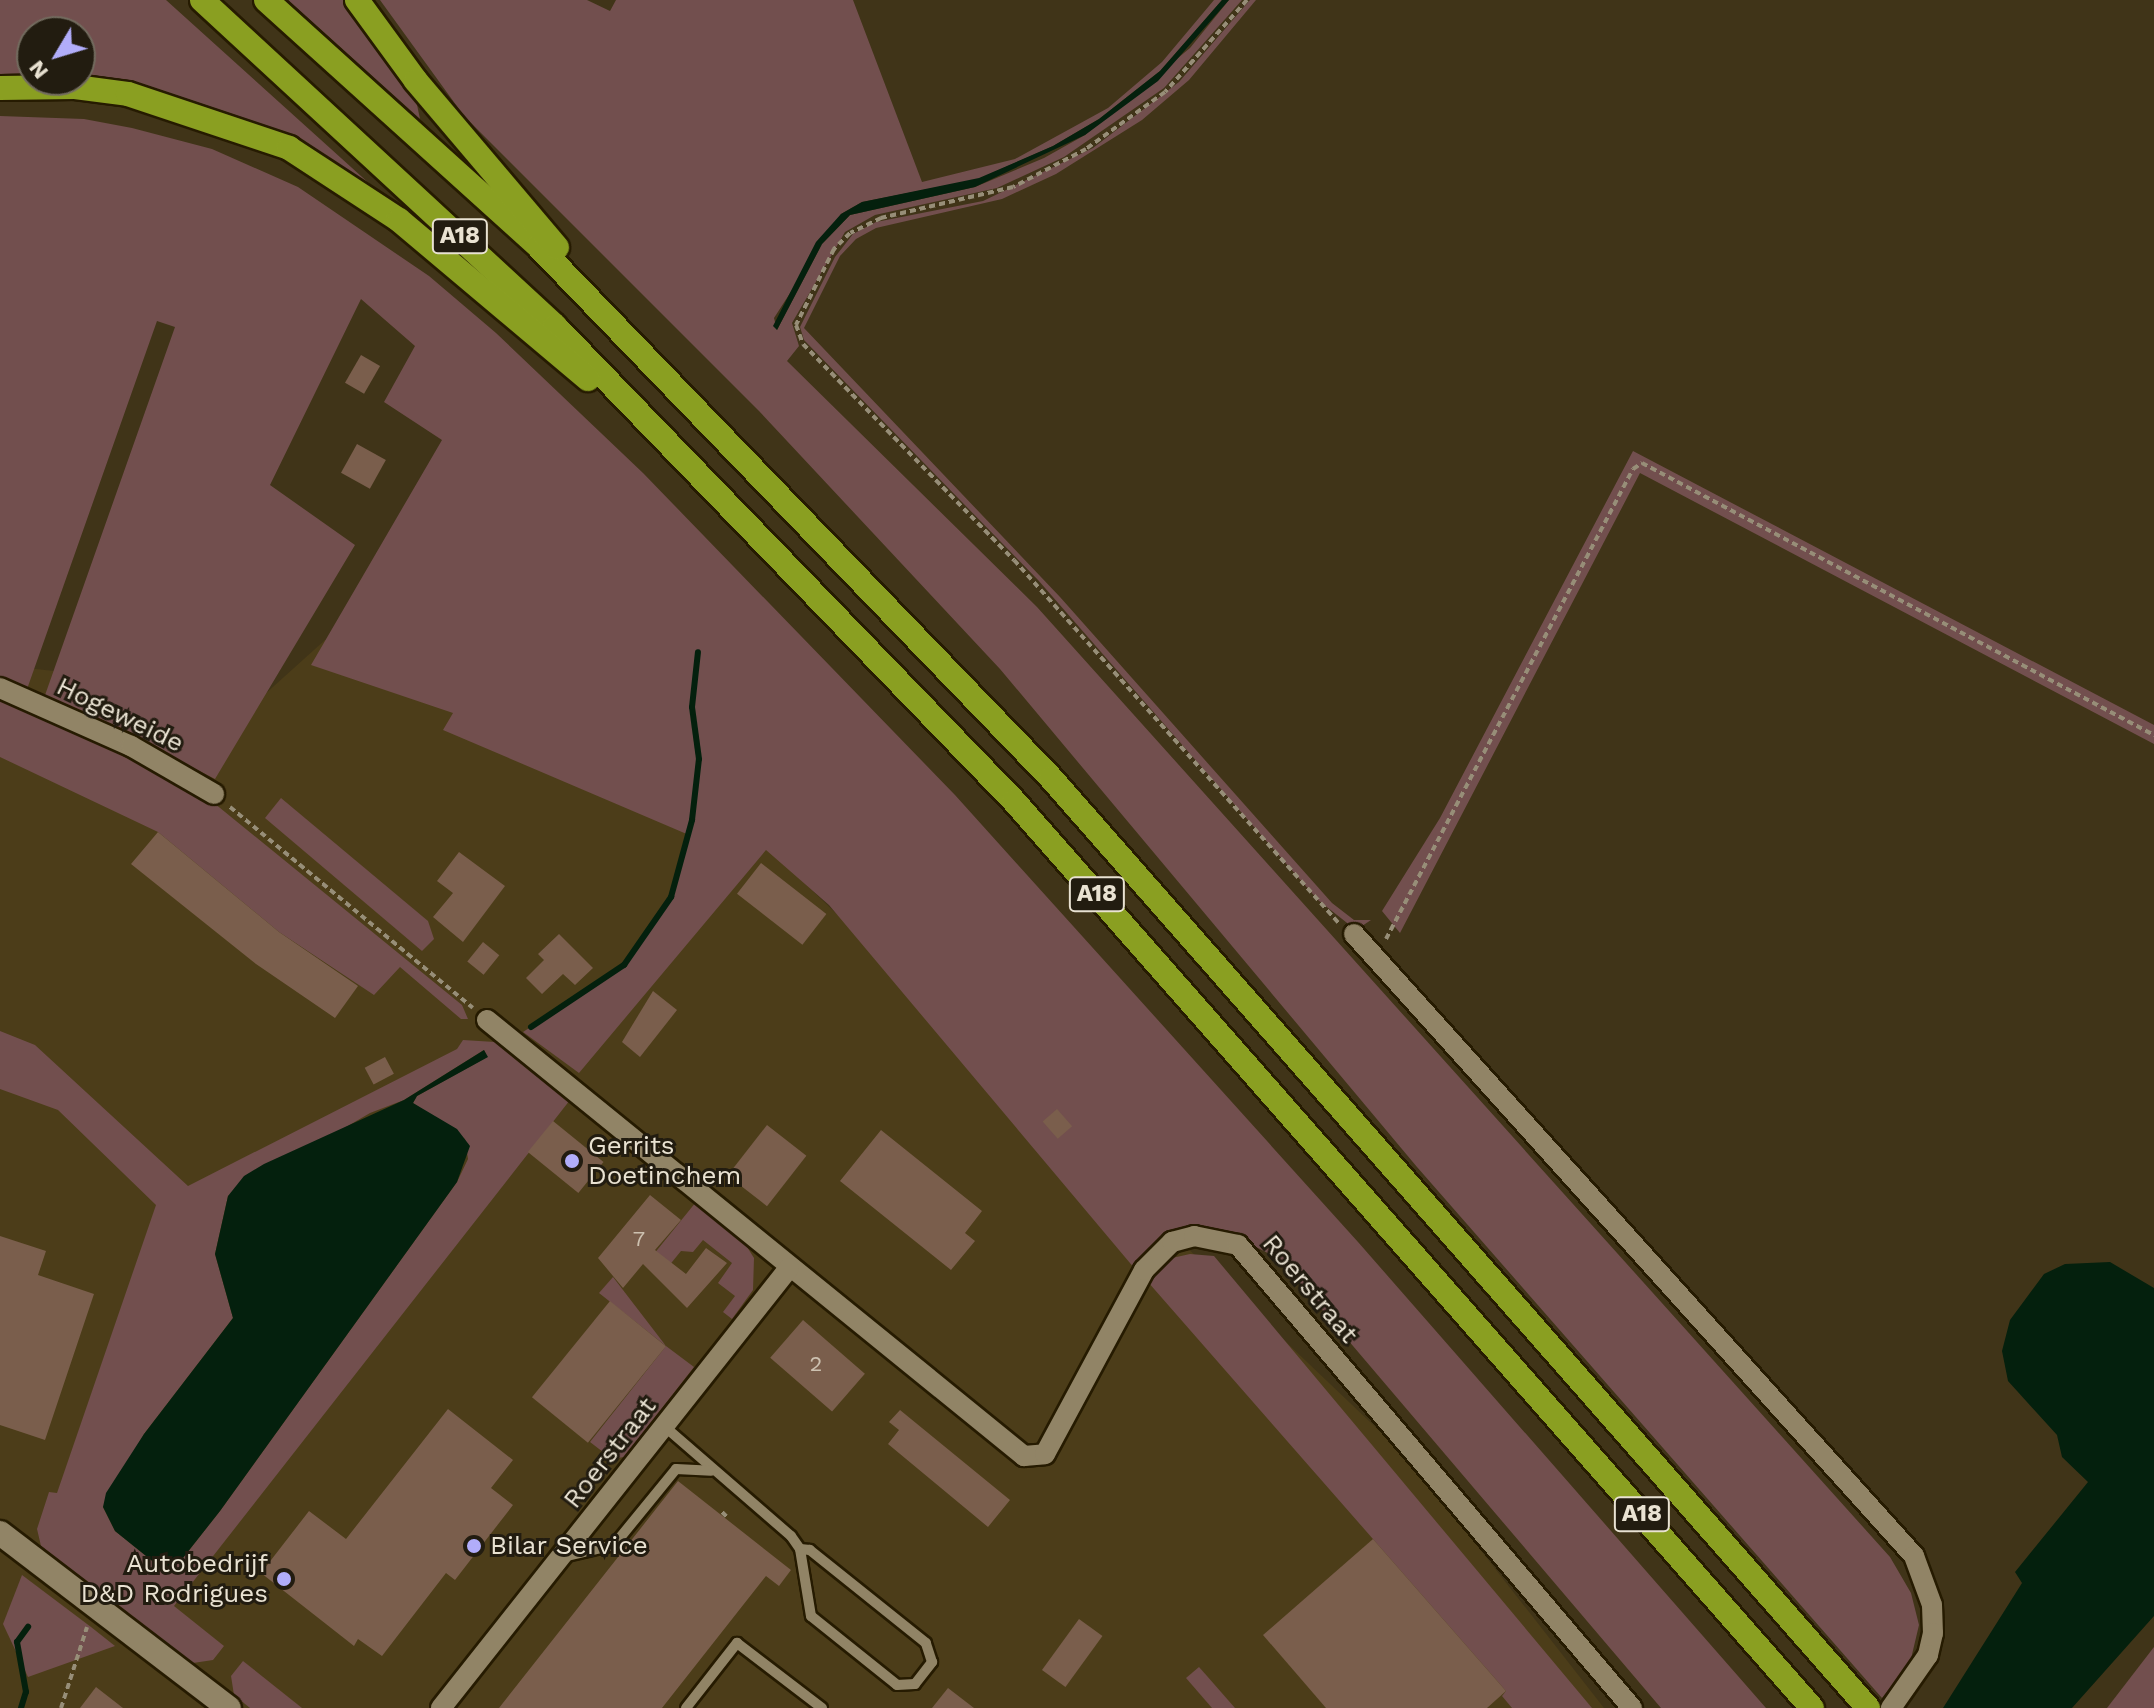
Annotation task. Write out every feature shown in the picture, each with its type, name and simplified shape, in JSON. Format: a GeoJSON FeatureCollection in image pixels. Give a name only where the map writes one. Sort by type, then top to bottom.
{"type":"FeatureCollection","features":[{"type":"Feature","properties":{"kind":"highway","name":"A18"},"geometry":{"type":"LineString","coordinates":[[202,0],[532,304],[709,480],[1014,801],[1812,1708]]}},
{"type":"Feature","properties":{"kind":"highway","name":"A18"},"geometry":{"type":"LineString","coordinates":[[266,0],[538,246],[653,360],[1072,801],[1864,1704]]}},
{"type":"Feature","properties":{"kind":"highway","name":"A18"},"geometry":{"type":"LineString","coordinates":[[357,0],[416,81],[653,360]]}},
{"type":"Feature","properties":{"kind":"highway","name":"A18"},"geometry":{"type":"LineString","coordinates":[[0,88],[75,87],[128,94],[289,148],[399,220],[709,480]]}},
{"type":"Feature","properties":{"kind":"street","name":"Hogeweide"},"geometry":{"type":"LineString","coordinates":[[0,688],[131,746],[214,794]]}},
{"type":"Feature","properties":{"kind":"street"},"geometry":{"type":"LineString","coordinates":[[1354,934],[1914,1556],[1932,1605],[1933,1633],[1928,1655],[1891,1708]]}},
{"type":"Feature","properties":{"kind":"street","name":"Roerstraat"},"geometry":{"type":"LineString","coordinates":[[487,1020],[1024,1456],[1045,1454],[1153,1261],[1172,1242],[1194,1236],[1238,1245],[1632,1708]]}},
{"type":"Feature","properties":{"kind":"street","name":"Roerstraat"},"geometry":{"type":"LineString","coordinates":[[441,1708],[789,1268]]}},
{"type":"Feature","properties":{"kind":"street"},"geometry":{"type":"LineString","coordinates":[[0,1533],[229,1708]]}},
{"type":"Feature","properties":{"kind":"lane"},"geometry":{"type":"LineString","coordinates":[[664,1426],[704,1458],[711,1471],[782,1525],[800,1549],[811,1616],[897,1685],[915,1684],[932,1662],[926,1643],[810,1550],[800,1549]]}},
{"type":"Feature","properties":{"kind":"lane"},"geometry":{"type":"LineString","coordinates":[[561,1557],[614,1545],[676,1469],[711,1471]]}},
{"type":"Feature","properties":{"kind":"lane"},"geometry":{"type":"LineString","coordinates":[[686,1708],[737,1643],[822,1708]]}},
{"type":"Feature","properties":{"kind":"path"},"geometry":{"type":"LineString","coordinates":[[1247,0],[1165,92],[1086,149],[1013,187],[881,218],[850,233],[834,249],[796,325],[803,344],[1014,560],[1316,903],[1354,934]]}},
{"type":"Feature","properties":{"kind":"path"},"geometry":{"type":"LineString","coordinates":[[1376,958],[1633,469],[1642,463],[2154,735]]}},
{"type":"Feature","properties":{"kind":"path"},"geometry":{"type":"LineString","coordinates":[[214,794],[487,1020]]}},
{"type":"Feature","properties":{"kind":"path"},"geometry":{"type":"LineString","coordinates":[[722,1512],[727,1517]]}},
{"type":"Feature","properties":{"kind":"path"},"geometry":{"type":"LineString","coordinates":[[61,1708],[80,1638],[100,1607]]}},
{"type":"Feature","properties":{"kind":"shaded area"},"geometry":{"type":"Polygon","coordinates":[[[0,0],[166,0],[382,195],[296,142],[206,106],[96,83],[96,16],[16,16],[16,79],[0,79],[0,0]]]}},
{"type":"Feature","properties":{"kind":"shaded area"},"geometry":{"type":"Polygon","coordinates":[[[288,0],[347,0],[416,100],[420,119],[288,0]]]}},
{"type":"Feature","properties":{"kind":"shaded area"},"geometry":{"type":"Polygon","coordinates":[[[380,0],[587,0],[610,11],[616,0],[853,0],[922,182],[1015,159],[1108,108],[1162,62],[1214,0],[1222,0],[1160,71],[1099,119],[1053,146],[979,179],[862,202],[841,214],[774,318],[777,330],[822,244],[850,215],[975,187],[1044,158],[1085,135],[1190,48],[1229,0],[1242,0],[1164,88],[1064,157],[997,188],[875,215],[845,232],[792,323],[799,346],[787,361],[1037,607],[1890,1557],[1911,1593],[1919,1625],[1910,1663],[1882,1698],[1417,1167],[1000,669],[759,411],[464,116],[380,0]]]}},
{"type":"Feature","properties":{"kind":"shaded area"},"geometry":{"type":"Polygon","coordinates":[[[1222,0],[1229,0],[1158,81],[1085,135],[975,187],[850,215],[822,244],[777,330],[773,326],[816,242],[841,214],[862,202],[979,178],[1053,146],[1099,119],[1160,71],[1222,0]]]}},
{"type":"Feature","properties":{"kind":"shaded area"},"geometry":{"type":"Polygon","coordinates":[[[1250,0],[1256,0],[1189,80],[1142,120],[1056,174],[1002,199],[876,228],[856,239],[840,256],[804,328],[1060,597],[1332,903],[1354,920],[1371,920],[1356,930],[1318,900],[1038,580],[804,340],[800,327],[835,257],[853,234],[876,222],[983,201],[1093,148],[1179,82],[1250,0]]]}},
{"type":"Feature","properties":{"kind":"shaded area"},"geometry":{"type":"Polygon","coordinates":[[[0,116],[84,119],[212,149],[298,187],[429,276],[496,333],[643,473],[955,795],[1358,1242],[1766,1708],[1661,1708],[1279,1259],[1229,1233],[1196,1231],[1170,1238],[1135,1269],[829,905],[766,850],[579,1073],[523,1032],[624,965],[671,897],[689,835],[443,730],[453,713],[311,665],[442,440],[384,402],[415,346],[361,299],[270,485],[355,545],[215,779],[102,721],[44,698],[175,327],[157,321],[26,692],[0,683],[0,116]]]}},
{"type":"Feature","properties":{"kind":"shaded area"},"geometry":{"type":"Polygon","coordinates":[[[1633,451],[2154,725],[2154,744],[1640,473],[1400,933],[1382,911],[1440,818],[1633,451]]]}},
{"type":"Feature","properties":{"kind":"shaded area"},"geometry":{"type":"Polygon","coordinates":[[[325,640],[735,817],[1411,1461],[1604,1708],[0,1708],[0,665],[54,671],[212,742],[325,640]]]}},
{"type":"Feature","properties":{"kind":"shaded area"},"geometry":{"type":"Polygon","coordinates":[[[0,694],[106,741],[198,790],[462,1005],[468,1019],[461,1019],[400,967],[374,995],[279,932],[158,832],[0,757],[0,694]]]}},
{"type":"Feature","properties":{"kind":"shaded area"},"geometry":{"type":"Polygon","coordinates":[[[281,798],[428,921],[434,939],[422,951],[265,818],[281,798]]]}},
{"type":"Feature","properties":{"kind":"shaded area"},"geometry":{"type":"Polygon","coordinates":[[[0,1031],[35,1045],[188,1186],[457,1049],[463,1040],[495,1042],[570,1100],[174,1606],[224,1646],[213,1660],[193,1663],[41,1546],[37,1529],[49,1492],[57,1493],[156,1205],[58,1110],[0,1089],[0,1031]],[[484,1050],[404,1100],[370,1113],[228,1196],[215,1254],[233,1318],[144,1434],[103,1507],[115,1531],[161,1568],[179,1563],[220,1511],[457,1182],[468,1159],[465,1139],[413,1103],[417,1096],[487,1057],[484,1050]]]}},
{"type":"Feature","properties":{"kind":"shaded area"},"geometry":{"type":"Polygon","coordinates":[[[484,1050],[488,1057],[417,1096],[413,1103],[457,1129],[470,1146],[457,1182],[220,1511],[179,1563],[161,1568],[115,1531],[103,1507],[106,1493],[144,1434],[233,1318],[215,1254],[228,1196],[244,1176],[264,1164],[404,1100],[484,1050]]]}},
{"type":"Feature","properties":{"kind":"shaded area"},"geometry":{"type":"Polygon","coordinates":[[[696,1202],[744,1242],[754,1258],[753,1290],[732,1319],[723,1312],[735,1296],[718,1283],[732,1263],[703,1240],[693,1252],[681,1251],[659,1278],[645,1265],[696,1202]]]}},
{"type":"Feature","properties":{"kind":"shaded area"},"geometry":{"type":"Polygon","coordinates":[[[1190,1254],[1214,1256],[1592,1708],[1512,1708],[1502,1696],[1506,1691],[1148,1282],[1172,1258],[1190,1254]]]}},
{"type":"Feature","properties":{"kind":"shaded area"},"geometry":{"type":"Polygon","coordinates":[[[2110,1262],[2154,1288],[2154,1616],[2072,1708],[1943,1708],[2022,1583],[2015,1572],[2088,1482],[2062,1457],[2057,1435],[2008,1381],[2002,1351],[2010,1320],[2044,1274],[2065,1264],[2110,1262]]]}},
{"type":"Feature","properties":{"kind":"shaded area"},"geometry":{"type":"Polygon","coordinates":[[[613,1277],[666,1346],[599,1293],[613,1277]]]}},
{"type":"Feature","properties":{"kind":"shaded area"},"geometry":{"type":"Polygon","coordinates":[[[666,1346],[694,1367],[624,1457],[612,1459],[590,1442],[666,1346]]]}},
{"type":"Feature","properties":{"kind":"shaded area"},"geometry":{"type":"Polygon","coordinates":[[[22,1575],[115,1646],[28,1677],[3,1624],[22,1575]]]}},
{"type":"Feature","properties":{"kind":"shaded area"},"geometry":{"type":"Polygon","coordinates":[[[2154,1647],[2154,1708],[2107,1708],[2154,1647]]]}},
{"type":"Feature","properties":{"kind":"shaded area"},"geometry":{"type":"Polygon","coordinates":[[[243,1661],[302,1708],[250,1708],[234,1695],[231,1676],[243,1661]]]}},
{"type":"Feature","properties":{"kind":"shaded area"},"geometry":{"type":"Polygon","coordinates":[[[1199,1667],[1235,1708],[1212,1708],[1186,1678],[1199,1667]]]}},
{"type":"Feature","properties":{"kind":"building"},"geometry":{"type":"Polygon","coordinates":[[[361,355],[380,366],[364,394],[345,383],[361,355]]]}},
{"type":"Feature","properties":{"kind":"building"},"geometry":{"type":"Polygon","coordinates":[[[357,444],[386,460],[370,489],[341,473],[357,444]]]}},
{"type":"Feature","properties":{"kind":"building"},"geometry":{"type":"Polygon","coordinates":[[[158,832],[279,932],[358,986],[335,1018],[256,964],[131,864],[158,832]]]}},
{"type":"Feature","properties":{"kind":"building"},"geometry":{"type":"Polygon","coordinates":[[[459,852],[505,886],[463,942],[433,917],[453,893],[437,881],[459,852]]]}},
{"type":"Feature","properties":{"kind":"building"},"geometry":{"type":"Polygon","coordinates":[[[761,863],[826,914],[802,945],[737,894],[761,863]]]}},
{"type":"Feature","properties":{"kind":"building"},"geometry":{"type":"Polygon","coordinates":[[[559,934],[593,968],[575,985],[563,974],[542,994],[526,978],[544,960],[538,954],[559,934]]]}},
{"type":"Feature","properties":{"kind":"building"},"geometry":{"type":"Polygon","coordinates":[[[483,942],[499,955],[484,975],[467,961],[483,942]]]}},
{"type":"Feature","properties":{"kind":"building"},"geometry":{"type":"Polygon","coordinates":[[[653,991],[677,1010],[640,1057],[622,1042],[653,991]]]}},
{"type":"Feature","properties":{"kind":"building"},"geometry":{"type":"Polygon","coordinates":[[[385,1057],[394,1074],[374,1085],[365,1068],[385,1057]]]}},
{"type":"Feature","properties":{"kind":"building"},"geometry":{"type":"Polygon","coordinates":[[[1057,1109],[1072,1126],[1058,1139],[1043,1121],[1057,1109]]]}},
{"type":"Feature","properties":{"kind":"building"},"geometry":{"type":"Polygon","coordinates":[[[553,1121],[604,1162],[578,1193],[528,1152],[553,1121]]]}},
{"type":"Feature","properties":{"kind":"building"},"geometry":{"type":"Polygon","coordinates":[[[767,1125],[806,1156],[767,1206],[728,1175],[767,1125]]]}},
{"type":"Feature","properties":{"kind":"building"},"geometry":{"type":"Polygon","coordinates":[[[881,1130],[982,1211],[965,1233],[975,1241],[951,1270],[840,1181],[881,1130]]]}},
{"type":"Feature","properties":{"kind":"building"},"geometry":{"type":"Polygon","coordinates":[[[650,1195],[681,1220],[655,1250],[686,1274],[706,1248],[727,1263],[687,1308],[643,1264],[623,1288],[598,1258],[650,1195]]]}},
{"type":"Feature","properties":{"kind":"building"},"geometry":{"type":"Polygon","coordinates":[[[0,1236],[46,1251],[38,1275],[94,1294],[45,1440],[0,1425],[0,1236]]]}},
{"type":"Feature","properties":{"kind":"building"},"geometry":{"type":"Polygon","coordinates":[[[610,1301],[666,1346],[588,1443],[532,1397],[610,1301]]]}},
{"type":"Feature","properties":{"kind":"building"},"geometry":{"type":"Polygon","coordinates":[[[803,1320],[865,1374],[832,1412],[770,1358],[803,1320]]]}},
{"type":"Feature","properties":{"kind":"building"},"geometry":{"type":"Polygon","coordinates":[[[448,1409],[513,1460],[491,1488],[513,1505],[455,1580],[446,1573],[382,1656],[358,1639],[354,1646],[261,1573],[309,1511],[346,1539],[448,1409]]]}},
{"type":"Feature","properties":{"kind":"building"},"geometry":{"type":"Polygon","coordinates":[[[900,1410],[1010,1500],[988,1527],[888,1444],[899,1430],[889,1422],[900,1410]]]}},
{"type":"Feature","properties":{"kind":"building"},"geometry":{"type":"Polygon","coordinates":[[[678,1481],[791,1570],[779,1586],[766,1576],[662,1708],[499,1708],[678,1481]]]}},
{"type":"Feature","properties":{"kind":"building"},"geometry":{"type":"Polygon","coordinates":[[[1373,1539],[1506,1691],[1487,1708],[1326,1708],[1263,1635],[1373,1539]]]}},
{"type":"Feature","properties":{"kind":"building"},"geometry":{"type":"Polygon","coordinates":[[[1079,1619],[1102,1636],[1065,1687],[1042,1670],[1079,1619]]]}},
{"type":"Feature","properties":{"kind":"building"},"geometry":{"type":"Polygon","coordinates":[[[96,1687],[123,1708],[80,1708],[96,1687]]]}},
{"type":"Feature","properties":{"kind":"building"},"geometry":{"type":"Polygon","coordinates":[[[948,1688],[974,1708],[932,1708],[948,1688]]]}},
{"type":"Feature","properties":{"kind":"waterway"},"geometry":{"type":"LineString","coordinates":[[531,1027],[624,965],[671,897],[692,820],[699,759],[692,707],[698,652]]}},
{"type":"Feature","properties":{"kind":"waterway"},"geometry":{"type":"LineString","coordinates":[[21,1708],[26,1692],[17,1642],[28,1627]]}},
{"type":"Feature","properties":{"kind":"place","name":"Gerrits Doetinchem"},"geometry":{"type":"Point","coordinates":[572,1161]}},
{"type":"Feature","properties":{"kind":"place","name":"Bilar Service"},"geometry":{"type":"Point","coordinates":[474,1546]}},
{"type":"Feature","properties":{"kind":"place","name":"Autobedrijf D&D Rodrigues"},"geometry":{"type":"Point","coordinates":[284,1579]}}]}
